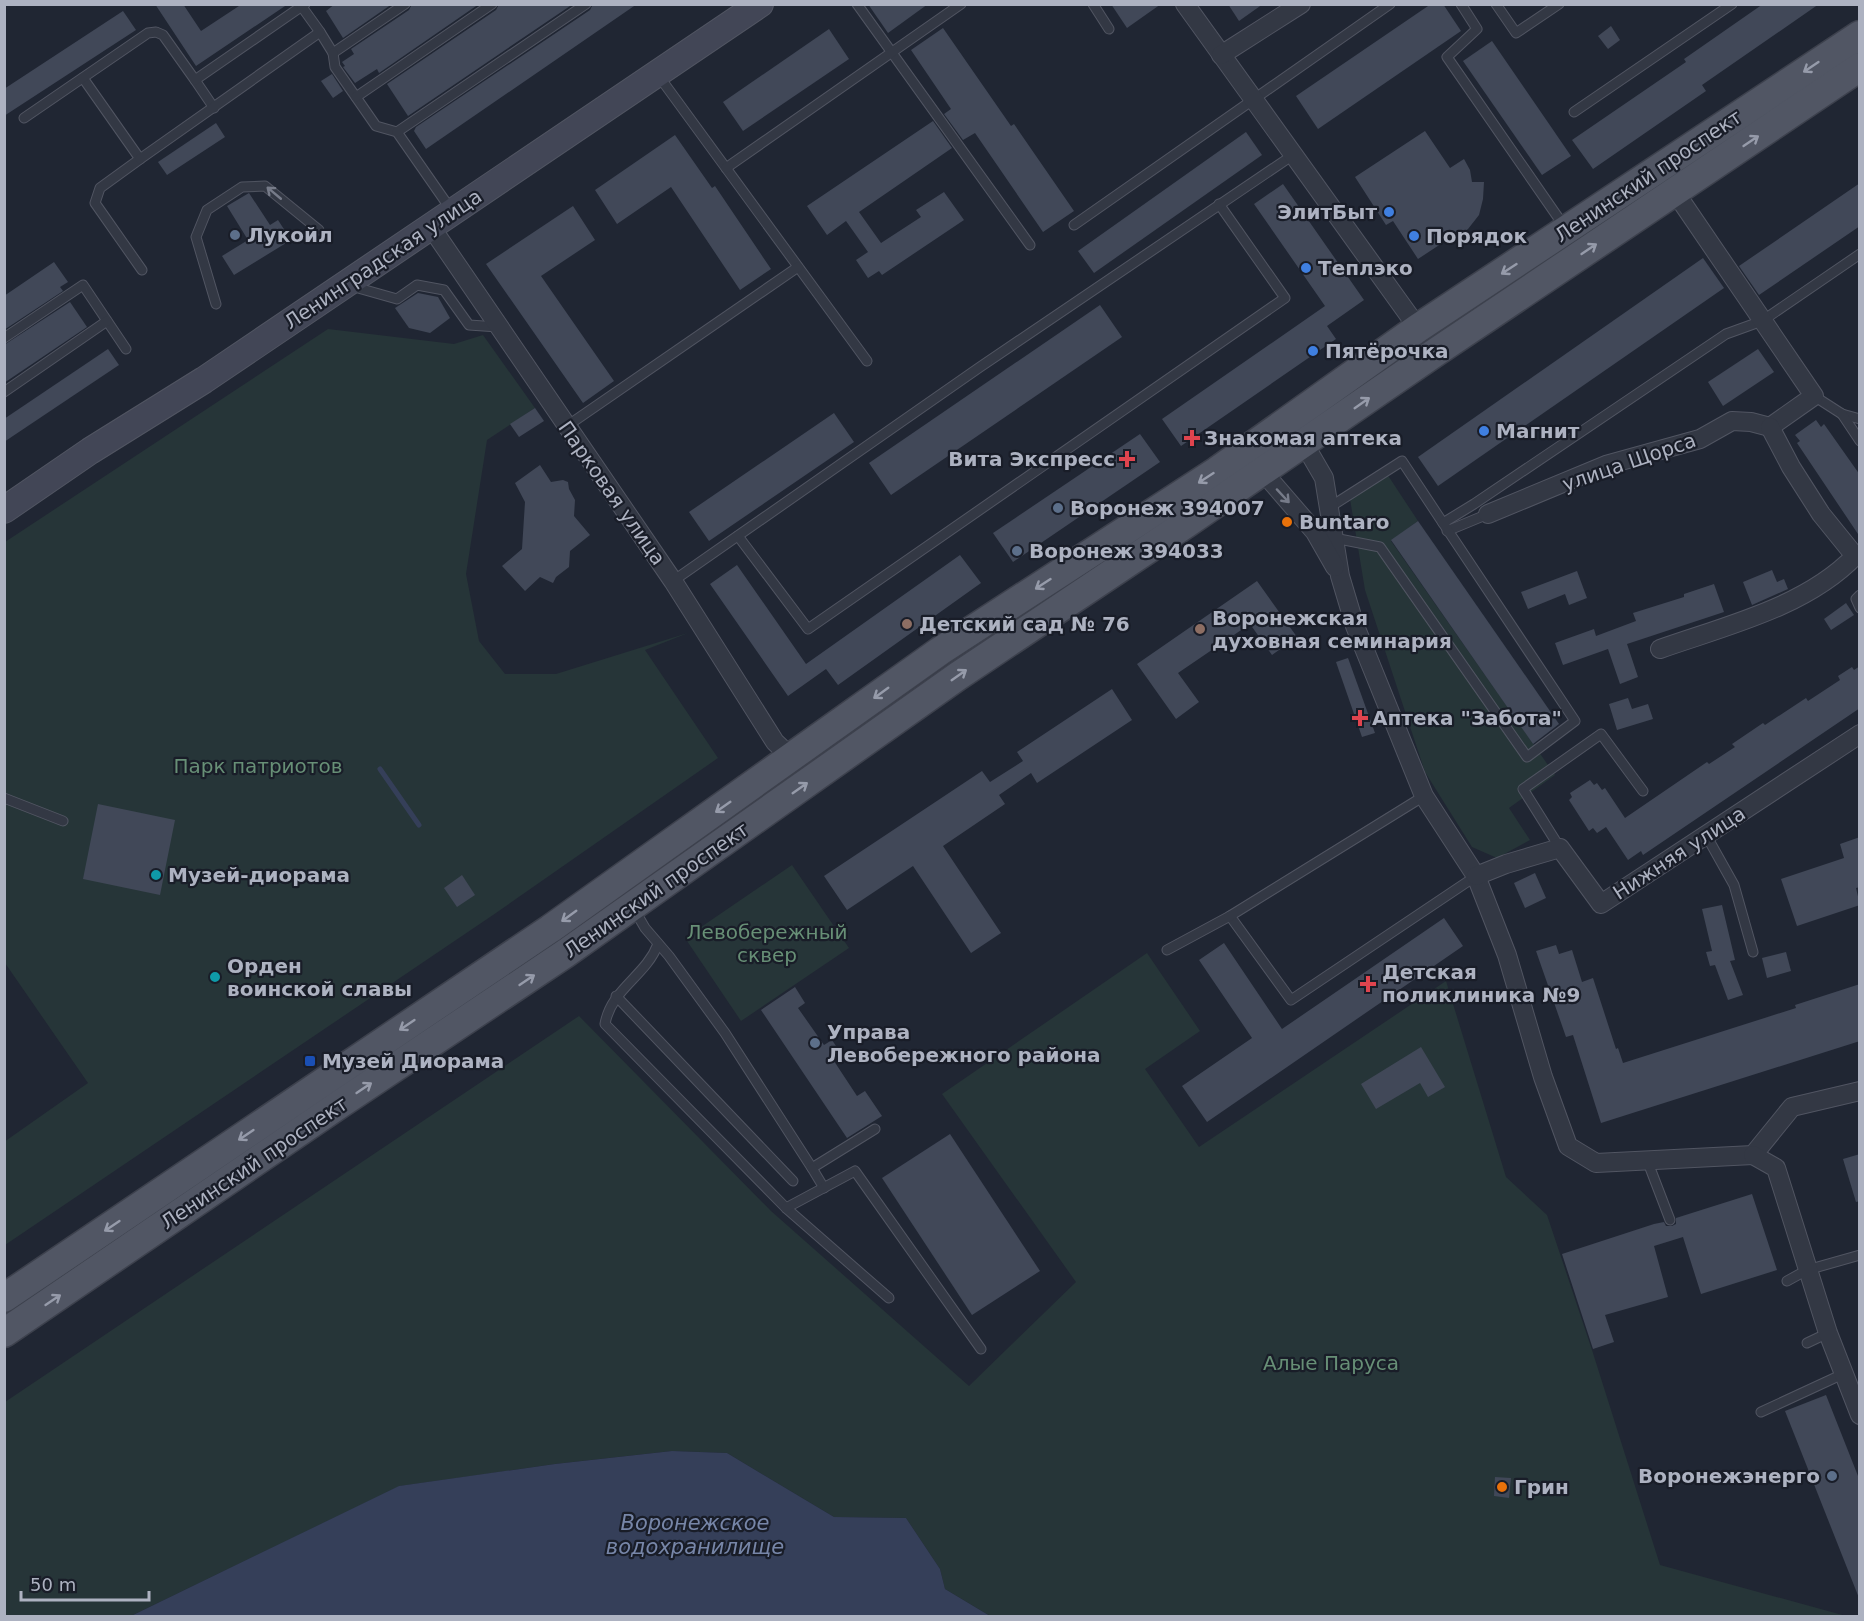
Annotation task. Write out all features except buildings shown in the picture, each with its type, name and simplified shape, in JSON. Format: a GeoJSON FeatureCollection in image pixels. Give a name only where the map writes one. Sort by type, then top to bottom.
{"type":"FeatureCollection","features":[{"type":"Feature","properties":{"kind":"main road","name":"Ленинградская улица"},"geometry":{"type":"LineString","coordinates":[[4,510],[90,451],[204,380],[346,285],[760,4]]}},
{"type":"Feature","properties":{"kind":"main road","name":"Ленинский проспект"},"geometry":{"type":"LineString","coordinates":[[1297,432],[1418,328],[1860,35]]}},
{"type":"Feature","properties":{"kind":"main road","name":"Ленинский проспект"},"geometry":{"type":"LineString","coordinates":[[4,1333],[632,907],[958,676],[1254,461],[1297,432],[1436,352],[1860,67]]}},
{"type":"Feature","properties":{"kind":"main road","name":"Ленинский проспект"},"geometry":{"type":"LineString","coordinates":[[4,1298],[550,929],[940,651],[1254,461]]}},
{"type":"Feature","properties":{"kind":"main road"},"geometry":{"type":"LineString","coordinates":[[616,881],[632,907]]}},
{"type":"Feature","properties":{"kind":"street"},"geometry":{"type":"LineString","coordinates":[[1185,4],[1418,328]]}},
{"type":"Feature","properties":{"kind":"street"},"geometry":{"type":"LineString","coordinates":[[1221,55],[1301,4]]}},
{"type":"Feature","properties":{"kind":"street"},"geometry":{"type":"LineString","coordinates":[[1660,649],[1797,598],[1857,558],[1821,514],[1791,467],[1770,427],[1814,396],[1675,192]]}},
{"type":"Feature","properties":{"kind":"street","name":"Парковая улица"},"geometry":{"type":"LineString","coordinates":[[431,227],[673,581],[775,742],[792,758]]}},
{"type":"Feature","properties":{"kind":"street","name":"улица Щорса"},"geometry":{"type":"LineString","coordinates":[[1488,514],[1606,465],[1700,438],[1732,421],[1751,422],[1770,427]]}},
{"type":"Feature","properties":{"kind":"street"},"geometry":{"type":"LineString","coordinates":[[1297,432],[1324,478],[1340,576],[1356,626],[1424,796],[1476,876],[1507,955],[1543,1077],[1568,1146],[1596,1162],[1753,1155],[1776,1168],[1828,1333],[1843,1374],[1858,1405]]}},
{"type":"Feature","properties":{"kind":"street"},"geometry":{"type":"LineString","coordinates":[[1254,461],[1315,532],[1340,576]]}},
{"type":"Feature","properties":{"kind":"street","name":"Нижняя улица"},"geometry":{"type":"LineString","coordinates":[[1560,848],[1601,904],[1860,734]]}},
{"type":"Feature","properties":{"kind":"street"},"geometry":{"type":"LineString","coordinates":[[1476,876],[1506,864],[1560,848]]}},
{"type":"Feature","properties":{"kind":"street"},"geometry":{"type":"LineString","coordinates":[[1753,1155],[1791,1107],[1860,1091]]}},
{"type":"Feature","properties":{"kind":"lane"},"geometry":{"type":"LineString","coordinates":[[333,53],[405,4]]}},
{"type":"Feature","properties":{"kind":"lane"},"geometry":{"type":"LineString","coordinates":[[356,97],[492,4]]}},
{"type":"Feature","properties":{"kind":"lane"},"geometry":{"type":"LineString","coordinates":[[397,132],[586,4]]}},
{"type":"Feature","properties":{"kind":"lane"},"geometry":{"type":"LineString","coordinates":[[857,4],[1030,245]]}},
{"type":"Feature","properties":{"kind":"lane"},"geometry":{"type":"LineString","coordinates":[[726,168],[961,4]]}},
{"type":"Feature","properties":{"kind":"lane"},"geometry":{"type":"LineString","coordinates":[[1093,4],[1110,29]]}},
{"type":"Feature","properties":{"kind":"lane"},"geometry":{"type":"LineString","coordinates":[[1074,225],[1390,4]]}},
{"type":"Feature","properties":{"kind":"lane"},"geometry":{"type":"LineString","coordinates":[[1461,4],[1477,29],[1447,57],[1567,230]]}},
{"type":"Feature","properties":{"kind":"lane"},"geometry":{"type":"LineString","coordinates":[[1496,4],[1516,33],[1559,4]]}},
{"type":"Feature","properties":{"kind":"lane"},"geometry":{"type":"LineString","coordinates":[[1574,112],[1732,4]]}},
{"type":"Feature","properties":{"kind":"lane"},"geometry":{"type":"LineString","coordinates":[[195,80],[304,6],[333,53],[335,67],[376,126],[397,132],[453,212]]}},
{"type":"Feature","properties":{"kind":"lane"},"geometry":{"type":"LineString","coordinates":[[24,118],[148,33],[156,32],[163,34],[214,108]]}},
{"type":"Feature","properties":{"kind":"lane"},"geometry":{"type":"LineString","coordinates":[[142,270],[95,203],[100,188],[320,32]]}},
{"type":"Feature","properties":{"kind":"lane"},"geometry":{"type":"LineString","coordinates":[[658,74],[867,362]]}},
{"type":"Feature","properties":{"kind":"lane"},"geometry":{"type":"LineString","coordinates":[[83,78],[140,159]]}},
{"type":"Feature","properties":{"kind":"lane"},"geometry":{"type":"LineString","coordinates":[[673,581],[1293,155]]}},
{"type":"Feature","properties":{"kind":"lane"},"geometry":{"type":"LineString","coordinates":[[216,304],[196,237],[207,210],[242,188],[265,186],[319,230]]}},
{"type":"Feature","properties":{"kind":"lane"},"geometry":{"type":"LineString","coordinates":[[738,536],[808,629],[818,623],[1285,298],[1219,204]]}},
{"type":"Feature","properties":{"kind":"lane"},"geometry":{"type":"LineString","coordinates":[[1445,527],[1474,504],[1726,334],[1762,321],[1860,254]]}},
{"type":"Feature","properties":{"kind":"lane"},"geometry":{"type":"LineString","coordinates":[[567,426],[798,267]]}},
{"type":"Feature","properties":{"kind":"lane"},"geometry":{"type":"LineString","coordinates":[[4,338],[83,285],[126,349]]}},
{"type":"Feature","properties":{"kind":"lane"},"geometry":{"type":"LineString","coordinates":[[346,285],[397,299],[417,285],[444,290],[469,325],[498,327]]}},
{"type":"Feature","properties":{"kind":"lane"},"geometry":{"type":"LineString","coordinates":[[4,392],[107,321]]}},
{"type":"Feature","properties":{"kind":"lane"},"geometry":{"type":"LineString","coordinates":[[1814,396],[1842,414],[1860,419]]}},
{"type":"Feature","properties":{"kind":"lane"},"geometry":{"type":"LineString","coordinates":[[1842,414],[1860,441]]}},
{"type":"Feature","properties":{"kind":"lane"},"geometry":{"type":"LineString","coordinates":[[1330,507],[1402,461],[1575,721],[1527,757],[1380,547],[1334,538]]}},
{"type":"Feature","properties":{"kind":"lane"},"geometry":{"type":"LineString","coordinates":[[1445,527],[1488,514]]}},
{"type":"Feature","properties":{"kind":"lane"},"geometry":{"type":"LineString","coordinates":[[1860,595],[1856,599],[1860,608]]}},
{"type":"Feature","properties":{"kind":"lane"},"geometry":{"type":"LineString","coordinates":[[1560,848],[1524,789],[1601,734],[1643,791]]}},
{"type":"Feature","properties":{"kind":"lane"},"geometry":{"type":"LineString","coordinates":[[1167,950],[1230,916],[1424,796]]}},
{"type":"Feature","properties":{"kind":"lane"},"geometry":{"type":"LineString","coordinates":[[4,798],[63,821]]}},
{"type":"Feature","properties":{"kind":"lane"},"geometry":{"type":"LineString","coordinates":[[1706,835],[1734,885],[1753,952]]}},
{"type":"Feature","properties":{"kind":"lane"},"geometry":{"type":"LineString","coordinates":[[1230,916],[1291,1000],[1476,876]]}},
{"type":"Feature","properties":{"kind":"lane"},"geometry":{"type":"LineString","coordinates":[[632,907],[645,928],[669,956],[725,1033],[824,1188]]}},
{"type":"Feature","properties":{"kind":"lane"},"geometry":{"type":"LineString","coordinates":[[658,944],[652,959],[616,996],[607,1012],[605,1024],[786,1208],[889,1298]]}},
{"type":"Feature","properties":{"kind":"lane"},"geometry":{"type":"LineString","coordinates":[[616,996],[793,1181]]}},
{"type":"Feature","properties":{"kind":"lane"},"geometry":{"type":"LineString","coordinates":[[812,1168],[875,1129]]}},
{"type":"Feature","properties":{"kind":"lane"},"geometry":{"type":"LineString","coordinates":[[1647,1160],[1670,1220]]}},
{"type":"Feature","properties":{"kind":"lane"},"geometry":{"type":"LineString","coordinates":[[786,1208],[855,1171],[981,1348]]}},
{"type":"Feature","properties":{"kind":"lane"},"geometry":{"type":"LineString","coordinates":[[1787,1281],[1807,1270],[1860,1255]]}},
{"type":"Feature","properties":{"kind":"lane"},"geometry":{"type":"LineString","coordinates":[[1807,1343],[1828,1333]]}},
{"type":"Feature","properties":{"kind":"lane"},"geometry":{"type":"LineString","coordinates":[[1761,1412],[1843,1374]]}},
{"type":"Feature","properties":{"kind":"green space","name":"Парк патриотов"},"geometry":{"type":"Polygon","coordinates":[[[328,329],[454,344],[483,335],[535,408],[487,440],[466,574],[479,641],[505,674],[556,674],[688,633],[645,650],[718,758],[493,915],[5,1245],[4,1142],[88,1083],[5,963],[5,542],[328,329]]]}},
{"type":"Feature","properties":{"kind":"green space"},"geometry":{"type":"Polygon","coordinates":[[[1387,474],[1418,521],[1391,541],[1555,775],[1509,808],[1530,840],[1497,858],[1472,847],[1425,772],[1365,590],[1350,499],[1387,474]]]}},
{"type":"Feature","properties":{"kind":"green space","name":"Левобережный сквер"},"geometry":{"type":"Polygon","coordinates":[[[792,865],[849,948],[741,1021],[685,938],[792,865]]]}},
{"type":"Feature","properties":{"kind":"green space","name":"Алые Паруса"},"geometry":{"type":"Polygon","coordinates":[[[1147,953],[1200,1031],[1145,1069],[1199,1147],[1446,981],[1506,1177],[1547,1215],[1660,1565],[1846,1616],[990,1616],[945,1589],[940,1569],[906,1518],[834,1517],[727,1453],[672,1451],[555,1464],[400,1486],[131,1616],[5,1616],[5,1402],[579,1016],[771,1211],[969,1386],[1076,1282],[942,1094],[1147,953]]]}},
{"type":"Feature","properties":{"kind":"water","name":"Воронежское водохранилище"},"geometry":{"type":"Polygon","coordinates":[[[672,1451],[727,1453],[834,1517],[906,1518],[940,1569],[945,1589],[990,1616],[131,1616],[399,1486],[555,1464],[672,1451]]]}},
{"type":"Feature","properties":{"kind":"waterway"},"geometry":{"type":"LineString","coordinates":[[380,769],[419,825]]}},
{"type":"Feature","properties":{"kind":"place","name":"ЭлитБыт"},"geometry":{"type":"Point","coordinates":[1389,212]}},
{"type":"Feature","properties":{"kind":"place","name":"Лукойл"},"geometry":{"type":"Point","coordinates":[235,235]}},
{"type":"Feature","properties":{"kind":"place","name":"Порядок"},"geometry":{"type":"Point","coordinates":[1414,236]}},
{"type":"Feature","properties":{"kind":"place","name":"Теплэко"},"geometry":{"type":"Point","coordinates":[1306,268]}},
{"type":"Feature","properties":{"kind":"place","name":"Пятёрочка"},"geometry":{"type":"Point","coordinates":[1313,351]}},
{"type":"Feature","properties":{"kind":"place","name":"Магнит"},"geometry":{"type":"Point","coordinates":[1484,431]}},
{"type":"Feature","properties":{"kind":"place","name":"Знакомая аптека"},"geometry":{"type":"Point","coordinates":[1192,438]}},
{"type":"Feature","properties":{"kind":"place","name":"Вита Экспресс"},"geometry":{"type":"Point","coordinates":[1127,459]}},
{"type":"Feature","properties":{"kind":"place","name":"Воронеж 394007"},"geometry":{"type":"Point","coordinates":[1058,508]}},
{"type":"Feature","properties":{"kind":"place","name":"Buntaro"},"geometry":{"type":"Point","coordinates":[1287,522]}},
{"type":"Feature","properties":{"kind":"place","name":"Воронеж 394033"},"geometry":{"type":"Point","coordinates":[1017,551]}},
{"type":"Feature","properties":{"kind":"place","name":"Детский сад № 76"},"geometry":{"type":"Point","coordinates":[907,624]}},
{"type":"Feature","properties":{"kind":"place","name":"Воронежская духовная семинария"},"geometry":{"type":"Point","coordinates":[1200,629]}},
{"type":"Feature","properties":{"kind":"place","name":"Аптека \"Забота\""},"geometry":{"type":"Point","coordinates":[1360,718]}},
{"type":"Feature","properties":{"kind":"place","name":"Музей-диорама"},"geometry":{"type":"Point","coordinates":[156,875]}},
{"type":"Feature","properties":{"kind":"place","name":"Орден воинской славы"},"geometry":{"type":"Point","coordinates":[215,977]}},
{"type":"Feature","properties":{"kind":"place","name":"Детская поликлиника №9"},"geometry":{"type":"Point","coordinates":[1368,984]}},
{"type":"Feature","properties":{"kind":"place","name":"Управа Левобережного района"},"geometry":{"type":"Point","coordinates":[815,1043]}},
{"type":"Feature","properties":{"kind":"place","name":"Музей Диорама"},"geometry":{"type":"Point","coordinates":[310,1061]}},
{"type":"Feature","properties":{"kind":"place","name":"Воронежэнерго"},"geometry":{"type":"Point","coordinates":[1832,1476]}},
{"type":"Feature","properties":{"kind":"place","name":"Грин"},"geometry":{"type":"Point","coordinates":[1502,1487]}}]}
